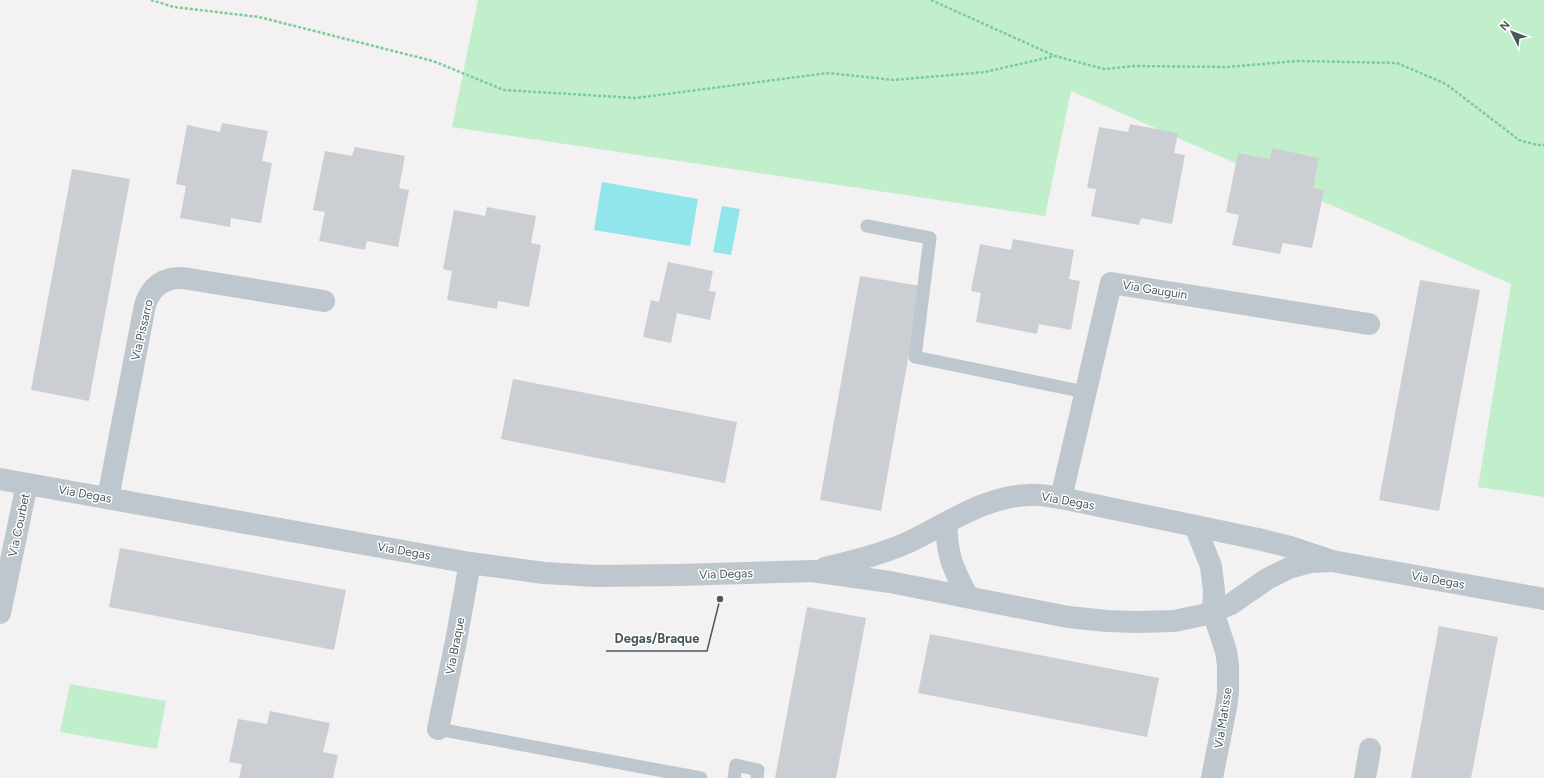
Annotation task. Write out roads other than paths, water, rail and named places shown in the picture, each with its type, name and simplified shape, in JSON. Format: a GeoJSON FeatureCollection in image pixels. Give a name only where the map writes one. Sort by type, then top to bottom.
{"type":"FeatureCollection","features":[{"type":"Feature","properties":{"kind":"street","name":"Via Pissarro"},"geometry":{"type":"LineString","coordinates":[[108,498],[145,305],[152,290],[159,283],[166,279],[183,278],[324,301]]}},
{"type":"Feature","properties":{"kind":"street","name":"Via Gauguin"},"geometry":{"type":"LineString","coordinates":[[1061,498],[1111,283],[1369,324]]}},
{"type":"Feature","properties":{"kind":"street","name":"Via Degas"},"geometry":{"type":"LineString","coordinates":[[0,479],[470,563],[544,573],[596,576],[812,571],[890,582],[1068,617],[1107,621],[1169,621],[1203,615],[1231,604],[1267,579],[1283,571],[1312,562],[1332,561]]}},
{"type":"Feature","properties":{"kind":"street","name":"Via Courbet"},"geometry":{"type":"LineString","coordinates":[[0,613],[27,484]]}},
{"type":"Feature","properties":{"kind":"street","name":"Via Degas"},"geometry":{"type":"LineString","coordinates":[[812,571],[860,560],[896,547],[970,510],[1000,499],[1032,495],[1061,498],[1272,542],[1332,561],[1544,599]]}},
{"type":"Feature","properties":{"kind":"street"},"geometry":{"type":"LineString","coordinates":[[947,522],[947,544],[950,557],[954,569],[968,597]]}},
{"type":"Feature","properties":{"kind":"street"},"geometry":{"type":"LineString","coordinates":[[1195,526],[1211,566],[1214,578],[1213,612]]}},
{"type":"Feature","properties":{"kind":"street","name":"Via Braque"},"geometry":{"type":"LineString","coordinates":[[438,729],[470,563]]}},
{"type":"Feature","properties":{"kind":"street","name":"Via Matisse"},"geometry":{"type":"LineString","coordinates":[[1212,778],[1224,722],[1228,679],[1226,651],[1213,612]]}},
{"type":"Feature","properties":{"kind":"street"},"geometry":{"type":"LineString","coordinates":[[1365,778],[1370,749]]}},
{"type":"Feature","properties":{"kind":"lane"},"geometry":{"type":"LineString","coordinates":[[867,226],[930,238],[915,357],[1085,392]]}},
{"type":"Feature","properties":{"kind":"lane"},"geometry":{"type":"LineString","coordinates":[[438,729],[701,778]]}},
{"type":"Feature","properties":{"kind":"lane"},"geometry":{"type":"LineString","coordinates":[[734,778],[736,765],[758,770],[757,778]]}},
{"type":"Feature","properties":{"kind":"water"},"geometry":{"type":"Polygon","coordinates":[[[602,182],[698,199],[690,246],[594,230],[602,182]]]}},
{"type":"Feature","properties":{"kind":"water"},"geometry":{"type":"Polygon","coordinates":[[[722,206],[740,209],[731,255],[713,252],[722,206]]]}},
{"type":"Feature","properties":{"kind":"place","name":"Degas/Braque"},"geometry":{"type":"Point","coordinates":[720,599]}}]}
